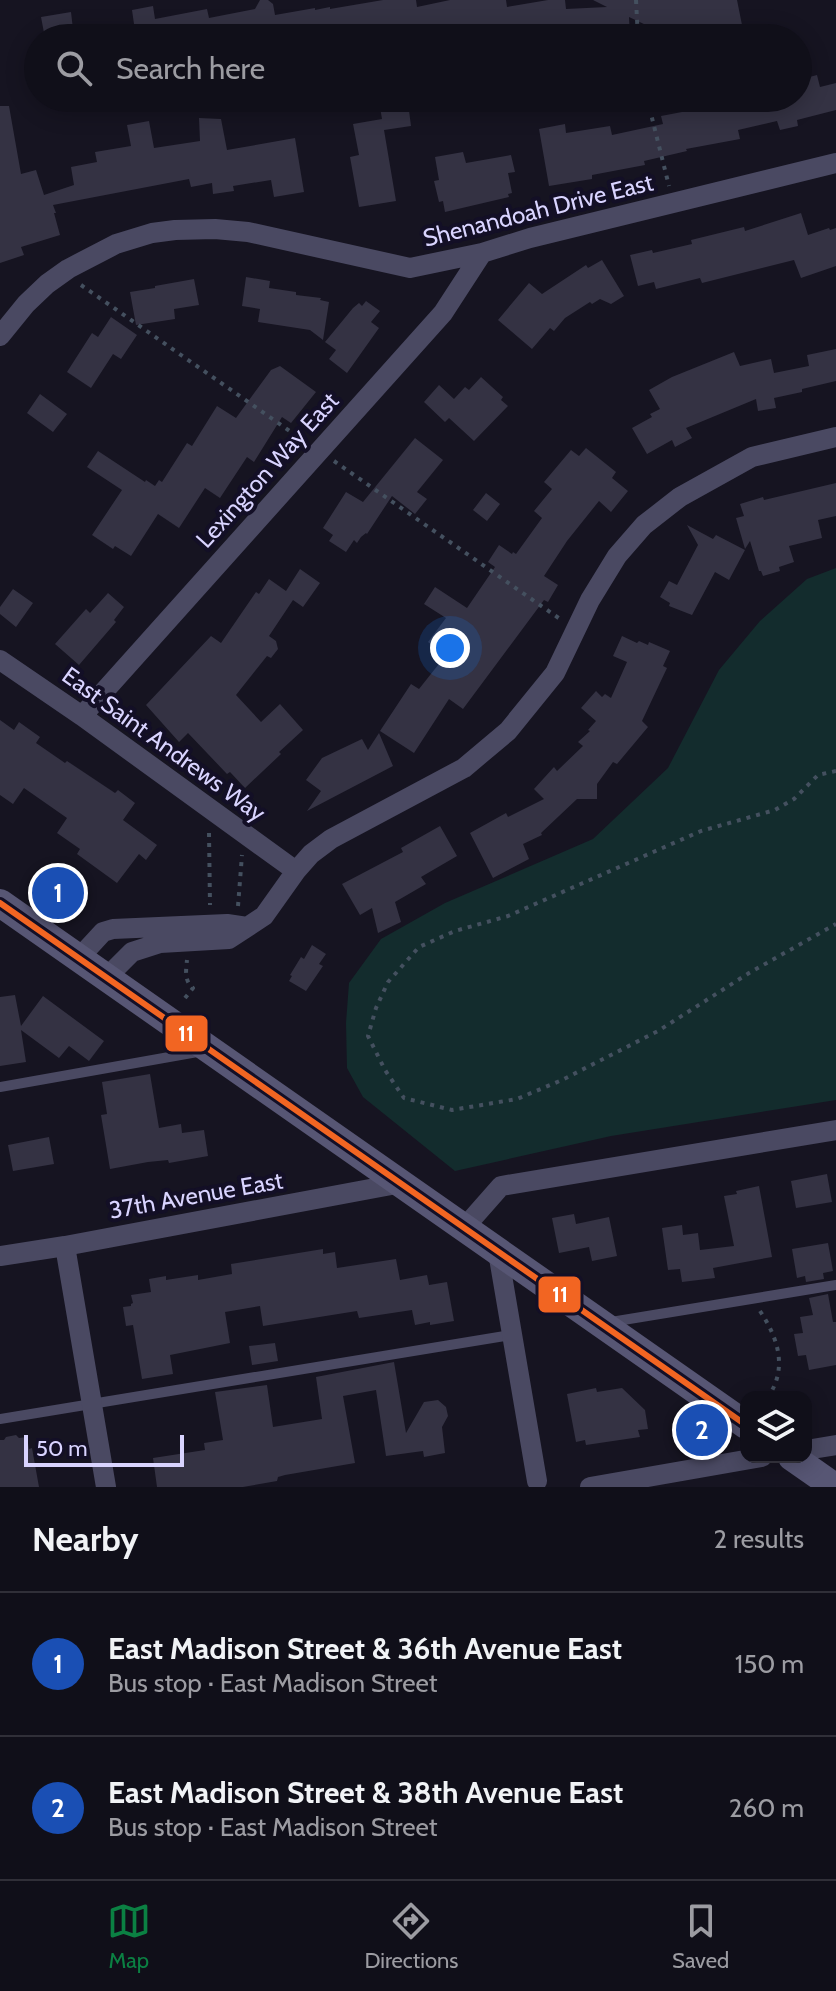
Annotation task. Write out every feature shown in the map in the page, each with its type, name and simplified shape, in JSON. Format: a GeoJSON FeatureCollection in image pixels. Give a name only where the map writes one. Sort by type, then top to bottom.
{"type":"FeatureCollection","features":[{"type":"Feature","properties":{"kind":"main road"},"geometry":{"type":"LineString","coordinates":[[0,903],[13,924],[79,958],[740,1421]]}},
{"type":"Feature","properties":{"kind":"main road"},"geometry":{"type":"LineString","coordinates":[[801,1463],[835,1487]]}},
{"type":"Feature","properties":{"kind":"street","name":"Shenandoah Drive East"},"geometry":{"type":"LineString","coordinates":[[0,336],[26,304],[68,269],[116,244],[152,233],[215,229],[248,232],[410,268],[482,253],[530,238],[836,163]]}},
{"type":"Feature","properties":{"kind":"street","name":"Lexington Way East"},"geometry":{"type":"LineString","coordinates":[[82,716],[443,313],[482,253]]}},
{"type":"Feature","properties":{"kind":"street"},"geometry":{"type":"LineString","coordinates":[[79,958],[103,932],[113,929],[227,924],[264,916],[311,854],[331,839],[464,768],[508,731],[555,673],[590,600],[617,556],[644,525],[680,497],[752,457],[836,437]]}},
{"type":"Feature","properties":{"kind":"street","name":"East Saint Andrews Way"},"geometry":{"type":"LineString","coordinates":[[0,660],[296,871]]}},
{"type":"Feature","properties":{"kind":"street"},"geometry":{"type":"LineString","coordinates":[[106,978],[132,952],[160,943],[229,939],[242,920]]}},
{"type":"Feature","properties":{"kind":"street"},"geometry":{"type":"LineString","coordinates":[[464,1228],[501,1186],[836,1130]]}},
{"type":"Feature","properties":{"kind":"street","name":"37th Avenue East"},"geometry":{"type":"LineString","coordinates":[[0,1256],[402,1183]]}},
{"type":"Feature","properties":{"kind":"street"},"geometry":{"type":"LineString","coordinates":[[65,1246],[106,1487]]}},
{"type":"Feature","properties":{"kind":"street"},"geometry":{"type":"LineString","coordinates":[[498,1252],[539,1485]]}},
{"type":"Feature","properties":{"kind":"street"},"geometry":{"type":"LineString","coordinates":[[812,1449],[836,1445]]}},
{"type":"Feature","properties":{"kind":"street"},"geometry":{"type":"LineString","coordinates":[[590,1487],[740,1461]]}},
{"type":"Feature","properties":{"kind":"lane"},"geometry":{"type":"LineString","coordinates":[[0,1087],[209,1050]]}},
{"type":"Feature","properties":{"kind":"lane"},"geometry":{"type":"LineString","coordinates":[[601,1324],[836,1285]]}},
{"type":"Feature","properties":{"kind":"lane"},"geometry":{"type":"LineString","coordinates":[[0,1419],[511,1335]]}},
{"type":"Feature","properties":{"kind":"path"},"geometry":{"type":"LineString","coordinates":[[636,0],[637,24]]}},
{"type":"Feature","properties":{"kind":"path"},"geometry":{"type":"LineString","coordinates":[[651,112],[670,189]]}},
{"type":"Feature","properties":{"kind":"path"},"geometry":{"type":"LineString","coordinates":[[76,281],[308,445]]}},
{"type":"Feature","properties":{"kind":"path"},"geometry":{"type":"LineString","coordinates":[[329,458],[565,623]]}},
{"type":"Feature","properties":{"kind":"path"},"geometry":{"type":"LineString","coordinates":[[836,771],[818,775],[794,799],[775,810],[701,831],[508,916],[455,931],[419,947],[388,982],[368,1036],[404,1098],[452,1110],[517,1099],[562,1080],[658,1031],[749,973],[836,924]]}},
{"type":"Feature","properties":{"kind":"path"},"geometry":{"type":"LineString","coordinates":[[208,823],[210,913]]}},
{"type":"Feature","properties":{"kind":"path"},"geometry":{"type":"LineString","coordinates":[[242,920],[243,848]]}},
{"type":"Feature","properties":{"kind":"path"},"geometry":{"type":"LineString","coordinates":[[185,998],[193,988],[186,977],[188,954]]}},
{"type":"Feature","properties":{"kind":"path"},"geometry":{"type":"LineString","coordinates":[[757,1298],[760,1311],[777,1343],[780,1364],[772,1391]]}},
{"type":"Feature","properties":{"kind":"green space"},"geometry":{"type":"Polygon","coordinates":[[[836,568],[836,1100],[611,1136],[455,1171],[363,1097],[347,1068],[349,983],[381,939],[445,903],[593,839],[668,768],[719,670],[760,621],[807,579],[836,568]]]}},
{"type":"Feature","properties":{"kind":"building"},"geometry":{"type":"Polygon","coordinates":[[[260,0],[273,4],[275,15],[383,0],[416,0],[417,7],[450,0],[506,0],[507,7],[565,0],[566,9],[607,7],[593,0],[737,0],[742,24],[644,24],[629,17],[629,24],[134,24],[132,10],[153,6],[155,19],[207,9],[209,18],[255,9],[260,0]]]}},
{"type":"Feature","properties":{"kind":"building"},"geometry":{"type":"Polygon","coordinates":[[[71,12],[72,24],[42,24],[41,17],[71,12]]]}},
{"type":"Feature","properties":{"kind":"building"},"geometry":{"type":"Polygon","coordinates":[[[817,75],[820,87],[836,83],[836,110],[797,120],[798,126],[780,130],[777,121],[738,130],[740,139],[686,149],[644,161],[645,165],[592,175],[592,179],[549,186],[539,129],[565,124],[566,133],[610,126],[612,135],[663,124],[661,116],[682,112],[812,112],[812,76],[817,75]]]}},
{"type":"Feature","properties":{"kind":"building"},"geometry":{"type":"Polygon","coordinates":[[[0,106],[9,106],[21,174],[36,170],[44,195],[74,185],[71,167],[97,162],[95,152],[131,146],[127,125],[149,121],[154,148],[200,141],[199,118],[221,119],[227,150],[295,138],[304,192],[274,197],[271,180],[233,186],[234,191],[213,194],[212,183],[191,187],[189,179],[53,205],[60,235],[21,247],[24,255],[0,263],[0,106]]]}},
{"type":"Feature","properties":{"kind":"building"},"geometry":{"type":"Polygon","coordinates":[[[381,112],[409,112],[411,126],[384,130],[396,201],[359,207],[350,157],[359,155],[353,124],[382,119],[381,112]]]}},
{"type":"Feature","properties":{"kind":"building"},"geometry":{"type":"Polygon","coordinates":[[[463,152],[466,163],[511,155],[515,172],[508,173],[512,193],[508,194],[509,197],[445,212],[434,181],[439,180],[435,157],[463,152]]]}},
{"type":"Feature","properties":{"kind":"building"},"geometry":{"type":"Polygon","coordinates":[[[801,213],[808,235],[836,228],[836,266],[801,278],[794,260],[702,283],[700,278],[656,289],[654,282],[638,286],[630,255],[692,244],[691,240],[744,227],[745,231],[801,213]]]}},
{"type":"Feature","properties":{"kind":"building"},"geometry":{"type":"Polygon","coordinates":[[[602,260],[624,296],[611,304],[600,299],[592,304],[590,302],[565,318],[554,331],[550,328],[532,349],[498,320],[529,283],[542,294],[586,265],[588,268],[602,260]]]}},
{"type":"Feature","properties":{"kind":"building"},"geometry":{"type":"Polygon","coordinates":[[[246,277],[270,281],[269,288],[329,302],[323,340],[310,330],[258,322],[260,309],[242,306],[246,277]]]}},
{"type":"Feature","properties":{"kind":"building"},"geometry":{"type":"Polygon","coordinates":[[[194,279],[199,305],[174,309],[175,319],[136,325],[130,292],[194,279]]]}},
{"type":"Feature","properties":{"kind":"building"},"geometry":{"type":"Polygon","coordinates":[[[366,301],[380,311],[371,322],[379,328],[347,373],[329,359],[336,350],[325,342],[353,308],[359,303],[362,306],[366,301]]]}},
{"type":"Feature","properties":{"kind":"building"},"geometry":{"type":"Polygon","coordinates":[[[111,317],[137,335],[121,359],[113,354],[91,388],[67,372],[92,333],[98,337],[111,317]]]}},
{"type":"Feature","properties":{"kind":"building"},"geometry":{"type":"Polygon","coordinates":[[[836,349],[836,381],[774,398],[776,408],[758,411],[756,399],[686,428],[692,438],[675,447],[672,440],[647,454],[632,428],[660,409],[649,390],[672,377],[734,352],[740,366],[771,359],[774,373],[809,366],[807,355],[836,349]]]}},
{"type":"Feature","properties":{"kind":"building"},"geometry":{"type":"Polygon","coordinates":[[[280,366],[316,392],[291,423],[282,417],[254,462],[247,457],[220,498],[205,488],[179,528],[158,514],[131,556],[92,535],[122,490],[87,467],[98,451],[155,486],[159,480],[162,482],[187,443],[192,446],[217,406],[236,418],[271,370],[280,366]]]}},
{"type":"Feature","properties":{"kind":"building"},"geometry":{"type":"Polygon","coordinates":[[[481,377],[503,397],[501,400],[508,406],[474,441],[449,418],[445,422],[424,402],[439,385],[454,399],[465,387],[469,390],[481,377]]]}},
{"type":"Feature","properties":{"kind":"building"},"geometry":{"type":"Polygon","coordinates":[[[40,394],[67,414],[53,432],[27,413],[40,394]]]}},
{"type":"Feature","properties":{"kind":"building"},"geometry":{"type":"Polygon","coordinates":[[[415,438],[443,460],[417,492],[427,499],[415,514],[392,496],[367,534],[357,543],[354,540],[346,552],[329,541],[333,535],[323,528],[346,492],[363,502],[415,438]]]}},
{"type":"Feature","properties":{"kind":"building"},"geometry":{"type":"Polygon","coordinates":[[[586,448],[616,472],[612,478],[628,491],[611,512],[599,501],[544,576],[558,585],[548,602],[544,600],[463,709],[449,699],[414,753],[380,731],[411,684],[419,689],[446,655],[428,642],[446,618],[424,604],[435,587],[467,608],[495,567],[488,562],[499,545],[516,554],[542,518],[534,511],[552,489],[544,482],[571,450],[579,456],[586,448]]]}},
{"type":"Feature","properties":{"kind":"building"},"geometry":{"type":"Polygon","coordinates":[[[836,483],[836,516],[818,520],[822,538],[789,546],[794,562],[779,567],[780,571],[763,576],[750,541],[745,549],[736,518],[744,516],[740,504],[836,483]]]}},
{"type":"Feature","properties":{"kind":"building"},"geometry":{"type":"Polygon","coordinates":[[[486,493],[500,504],[487,521],[473,510],[486,493]]]}},
{"type":"Feature","properties":{"kind":"building"},"geometry":{"type":"Polygon","coordinates":[[[687,525],[713,539],[716,535],[745,550],[729,580],[715,572],[692,615],[669,606],[670,603],[660,597],[669,581],[677,585],[698,545],[687,525]]]}},
{"type":"Feature","properties":{"kind":"building"},"geometry":{"type":"Polygon","coordinates":[[[300,569],[320,583],[303,607],[293,600],[269,636],[276,641],[278,649],[271,658],[267,656],[236,695],[261,722],[280,704],[303,730],[245,788],[230,772],[227,774],[188,733],[179,742],[146,705],[211,636],[221,643],[256,592],[259,594],[269,579],[286,591],[300,569]]]}},
{"type":"Feature","properties":{"kind":"building"},"geometry":{"type":"Polygon","coordinates":[[[13,589],[33,603],[16,627],[0,614],[0,607],[13,589]]]}},
{"type":"Feature","properties":{"kind":"building"},"geometry":{"type":"Polygon","coordinates":[[[108,593],[124,607],[114,620],[116,622],[79,665],[55,644],[86,609],[90,613],[108,593]]]}},
{"type":"Feature","properties":{"kind":"building"},"geometry":{"type":"Polygon","coordinates":[[[622,636],[670,651],[663,666],[667,668],[642,721],[648,727],[617,764],[613,762],[597,784],[597,799],[577,799],[542,835],[523,844],[529,859],[493,878],[470,833],[506,813],[508,817],[544,799],[534,789],[554,767],[557,771],[583,746],[578,742],[596,721],[581,708],[596,691],[602,697],[605,694],[611,698],[627,662],[613,656],[622,636]]]}},
{"type":"Feature","properties":{"kind":"building"},"geometry":{"type":"Polygon","coordinates":[[[0,720],[14,730],[19,722],[40,737],[36,743],[135,803],[123,820],[157,845],[146,860],[139,854],[117,883],[77,854],[80,849],[57,833],[67,818],[24,788],[13,804],[0,795],[0,720]]]}},
{"type":"Feature","properties":{"kind":"building"},"geometry":{"type":"Polygon","coordinates":[[[379,733],[393,766],[307,811],[321,791],[306,780],[322,758],[362,739],[368,750],[379,733]]]}},
{"type":"Feature","properties":{"kind":"building"},"geometry":{"type":"Polygon","coordinates":[[[440,826],[457,856],[421,877],[426,884],[395,902],[401,922],[378,933],[372,908],[360,915],[342,884],[403,852],[401,848],[440,826]]]}},
{"type":"Feature","properties":{"kind":"building"},"geometry":{"type":"Polygon","coordinates":[[[312,945],[326,954],[319,964],[323,966],[306,991],[289,981],[301,957],[304,959],[312,945]]]}},
{"type":"Feature","properties":{"kind":"building"},"geometry":{"type":"Polygon","coordinates":[[[15,995],[21,1026],[43,996],[104,1041],[89,1061],[69,1046],[59,1058],[21,1030],[26,1062],[0,1066],[0,997],[15,995]]]}},
{"type":"Feature","properties":{"kind":"building"},"geometry":{"type":"Polygon","coordinates":[[[150,1074],[159,1128],[181,1124],[182,1133],[204,1130],[208,1156],[110,1169],[101,1115],[107,1114],[102,1082],[150,1074]]]}},
{"type":"Feature","properties":{"kind":"building"},"geometry":{"type":"Polygon","coordinates":[[[49,1137],[54,1164],[13,1171],[8,1145],[49,1137]]]}},
{"type":"Feature","properties":{"kind":"building"},"geometry":{"type":"Polygon","coordinates":[[[827,1174],[832,1202],[796,1208],[791,1181],[827,1174]]]}},
{"type":"Feature","properties":{"kind":"building"},"geometry":{"type":"Polygon","coordinates":[[[759,1186],[772,1257],[713,1268],[715,1278],[682,1282],[680,1269],[668,1270],[662,1228],[682,1225],[683,1235],[698,1233],[700,1250],[734,1246],[724,1196],[759,1186]]]}},
{"type":"Feature","properties":{"kind":"building"},"geometry":{"type":"Polygon","coordinates":[[[574,1214],[576,1224],[609,1217],[617,1256],[592,1261],[589,1247],[559,1253],[552,1218],[574,1214]]]}},
{"type":"Feature","properties":{"kind":"building"},"geometry":{"type":"Polygon","coordinates":[[[828,1243],[833,1271],[823,1273],[824,1279],[806,1282],[805,1276],[797,1278],[792,1249],[828,1243]]]}},
{"type":"Feature","properties":{"kind":"building"},"geometry":{"type":"Polygon","coordinates":[[[323,1249],[323,1254],[335,1252],[337,1268],[396,1259],[400,1280],[427,1275],[429,1285],[447,1282],[454,1321],[415,1325],[412,1310],[359,1318],[357,1311],[263,1326],[260,1306],[225,1312],[230,1343],[170,1355],[173,1374],[142,1379],[133,1325],[126,1326],[123,1307],[133,1303],[131,1295],[151,1292],[149,1279],[198,1275],[198,1280],[232,1274],[231,1264],[323,1249]]]}},
{"type":"Feature","properties":{"kind":"building"},"geometry":{"type":"Polygon","coordinates":[[[828,1294],[833,1322],[836,1322],[836,1365],[809,1370],[806,1355],[798,1356],[794,1334],[803,1333],[800,1317],[813,1315],[809,1298],[828,1294]]]}},
{"type":"Feature","properties":{"kind":"building"},"geometry":{"type":"Polygon","coordinates":[[[275,1343],[278,1361],[252,1365],[249,1346],[275,1343]]]}},
{"type":"Feature","properties":{"kind":"building"},"geometry":{"type":"Polygon","coordinates":[[[394,1362],[406,1433],[424,1402],[438,1400],[446,1407],[448,1416],[442,1427],[445,1453],[424,1457],[423,1451],[386,1456],[376,1390],[343,1396],[355,1463],[285,1475],[278,1477],[277,1481],[243,1487],[157,1487],[153,1458],[205,1450],[204,1443],[223,1440],[215,1392],[267,1385],[273,1427],[322,1419],[316,1377],[394,1362]]]}},
{"type":"Feature","properties":{"kind":"building"},"geometry":{"type":"Polygon","coordinates":[[[596,1388],[597,1392],[622,1388],[645,1410],[648,1429],[638,1430],[640,1437],[586,1445],[585,1440],[576,1442],[567,1394],[596,1388]]]}},
{"type":"Feature","properties":{"kind":"building"},"geometry":{"type":"Polygon","coordinates":[[[16,1435],[19,1438],[27,1437],[29,1449],[32,1448],[39,1487],[0,1487],[0,1440],[16,1435]]]}},
{"type":"Feature","properties":{"kind":"transit line","name":"11"},"geometry":{"type":"LineString","coordinates":[[0,903],[740,1421]]}},
{"type":"Feature","properties":{"kind":"place","name":"East Madison Street & 36th Avenue East"},"geometry":{"type":"Point","coordinates":[58,893]}},
{"type":"Feature","properties":{"kind":"place","name":"East Madison Street & 38th Avenue East"},"geometry":{"type":"Point","coordinates":[702,1430]}}]}
